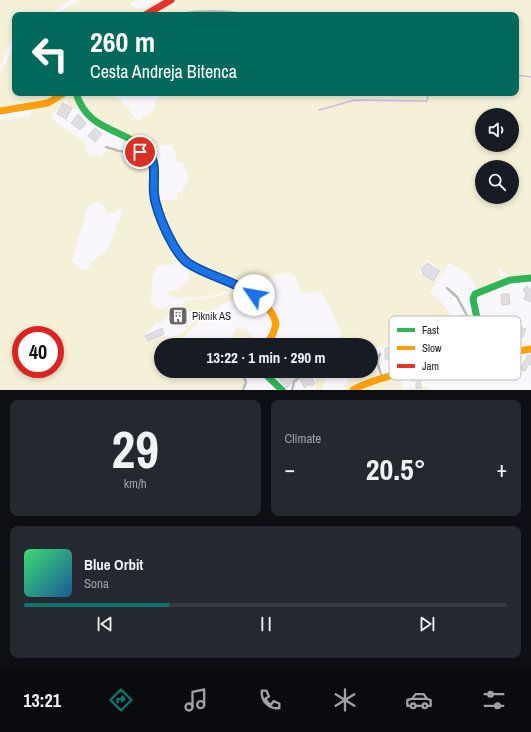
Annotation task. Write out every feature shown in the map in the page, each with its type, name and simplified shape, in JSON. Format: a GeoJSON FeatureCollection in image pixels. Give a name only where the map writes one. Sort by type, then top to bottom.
{"type":"FeatureCollection","features":[{"type":"Feature","properties":{"kind":"street"},"geometry":{"type":"LineString","coordinates":[[152,12],[171,0]]}},
{"type":"Feature","properties":{"kind":"street"},"geometry":{"type":"LineString","coordinates":[[0,111],[17,107],[47,105],[60,96]]}},
{"type":"Feature","properties":{"kind":"street"},"geometry":{"type":"LineString","coordinates":[[77,96],[78,104],[84,113],[105,127],[133,141],[149,153],[154,163],[155,171],[152,188],[158,212],[178,251],[187,263],[243,288],[268,309],[276,322],[271,338]]}},
{"type":"Feature","properties":{"kind":"street"},"geometry":{"type":"LineString","coordinates":[[476,316],[477,312],[473,299],[477,292],[495,287],[510,280],[531,278]]}},
{"type":"Feature","properties":{"kind":"street"},"geometry":{"type":"LineString","coordinates":[[521,351],[531,349]]}},
{"type":"Feature","properties":{"kind":"street"},"geometry":{"type":"LineString","coordinates":[[353,390],[365,383],[389,376]]}},
{"type":"Feature","properties":{"kind":"street"},"geometry":{"type":"LineString","coordinates":[[268,378],[282,390]]}},
{"type":"Feature","properties":{"kind":"lane"},"geometry":{"type":"LineString","coordinates":[[189,12],[201,10],[219,12]]}},
{"type":"Feature","properties":{"kind":"lane"},"geometry":{"type":"LineString","coordinates":[[106,147],[119,151],[149,153]]}},
{"type":"Feature","properties":{"kind":"lane"},"geometry":{"type":"LineString","coordinates":[[447,288],[457,297],[468,316]]}},
{"type":"Feature","properties":{"kind":"lane"},"geometry":{"type":"LineString","coordinates":[[380,354],[377,361],[382,378]]}},
{"type":"Feature","properties":{"kind":"lane"},"geometry":{"type":"LineString","coordinates":[[243,390],[246,382],[244,378]]}},
{"type":"Feature","properties":{"kind":"lane"},"geometry":{"type":"LineString","coordinates":[[292,390],[294,382],[299,378]]}},
{"type":"Feature","properties":{"kind":"shaded area"},"geometry":{"type":"Polygon","coordinates":[[[0,0],[71,0],[53,12],[12,12],[12,42],[0,67],[0,0]]]}},
{"type":"Feature","properties":{"kind":"shaded area"},"geometry":{"type":"Polygon","coordinates":[[[80,0],[144,0],[129,2],[136,9],[166,0],[143,12],[59,12],[80,0]]]}},
{"type":"Feature","properties":{"kind":"shaded area"},"geometry":{"type":"Polygon","coordinates":[[[176,0],[531,0],[531,276],[509,276],[499,268],[497,270],[505,279],[480,290],[477,289],[468,274],[449,263],[430,292],[442,303],[452,316],[389,316],[389,345],[378,347],[378,338],[340,338],[342,334],[328,304],[319,291],[303,293],[295,276],[290,273],[278,274],[259,282],[242,284],[188,259],[182,252],[168,228],[158,200],[177,200],[177,192],[182,192],[189,178],[183,163],[177,162],[173,146],[161,145],[149,150],[87,112],[79,96],[116,96],[137,120],[141,119],[143,116],[145,117],[155,107],[155,101],[159,98],[159,96],[519,96],[519,12],[157,11],[176,0]],[[427,260],[418,272],[433,282],[442,271],[427,260]]]}},
{"type":"Feature","properties":{"kind":"shaded area"},"geometry":{"type":"Polygon","coordinates":[[[12,50],[12,96],[55,96],[45,101],[19,103],[0,108],[0,73],[12,50]]]}},
{"type":"Feature","properties":{"kind":"shaded area"},"geometry":{"type":"Polygon","coordinates":[[[65,96],[74,96],[77,107],[74,110],[67,103],[68,98],[59,110],[53,113],[52,119],[85,143],[88,155],[101,157],[110,149],[119,152],[141,153],[149,157],[152,164],[151,188],[174,249],[180,260],[171,265],[157,266],[152,281],[151,303],[160,309],[171,306],[168,316],[162,322],[157,322],[144,336],[148,342],[154,339],[154,378],[242,378],[244,381],[241,390],[0,390],[0,121],[31,116],[31,109],[51,106],[65,96]],[[96,202],[88,206],[72,260],[81,268],[88,270],[90,263],[107,250],[122,211],[118,209],[115,212],[107,213],[102,203],[96,202]]]}},
{"type":"Feature","properties":{"kind":"shaded area"},"geometry":{"type":"Polygon","coordinates":[[[190,267],[235,286],[216,295],[186,298],[173,297],[169,293],[170,291],[177,290],[188,279],[190,267]]]}},
{"type":"Feature","properties":{"kind":"shaded area"},"geometry":{"type":"Polygon","coordinates":[[[242,289],[249,295],[239,297],[221,305],[206,316],[184,337],[157,338],[162,336],[178,336],[200,317],[194,310],[190,312],[182,304],[186,301],[220,296],[242,289]]]}},
{"type":"Feature","properties":{"kind":"shaded area"},"geometry":{"type":"Polygon","coordinates":[[[237,328],[242,328],[249,331],[255,338],[231,338],[237,328]]]}},
{"type":"Feature","properties":{"kind":"shaded area"},"geometry":{"type":"Polygon","coordinates":[[[315,378],[326,378],[321,390],[316,390],[315,378]]]}},
{"type":"Feature","properties":{"kind":"shaded area"},"geometry":{"type":"Polygon","coordinates":[[[349,378],[377,378],[350,390],[344,390],[345,384],[349,378]]]}},
{"type":"Feature","properties":{"kind":"shaded area"},"geometry":{"type":"Polygon","coordinates":[[[389,378],[389,380],[400,380],[404,388],[427,387],[430,390],[355,390],[389,378]]]}},
{"type":"Feature","properties":{"kind":"building"},"geometry":{"type":"Polygon","coordinates":[[[63,103],[72,108],[66,119],[57,114],[63,103]]]}},
{"type":"Feature","properties":{"kind":"building"},"geometry":{"type":"Polygon","coordinates":[[[78,114],[86,123],[80,130],[71,123],[78,114]]]}},
{"type":"Feature","properties":{"kind":"building"},"geometry":{"type":"Polygon","coordinates":[[[95,128],[102,134],[95,142],[88,136],[95,128]]]}},
{"type":"Feature","properties":{"kind":"building"},"geometry":{"type":"Polygon","coordinates":[[[427,263],[440,271],[433,281],[422,274],[423,272],[421,270],[427,263]]]}},
{"type":"Feature","properties":{"kind":"building"},"geometry":{"type":"Polygon","coordinates":[[[527,286],[531,291],[531,302],[524,299],[526,294],[523,290],[527,286]]]}},
{"type":"Feature","properties":{"kind":"building"},"geometry":{"type":"Polygon","coordinates":[[[501,294],[509,294],[510,304],[502,305],[501,294]]]}},
{"type":"Feature","properties":{"kind":"building","name":"Piknik AS"},"geometry":{"type":"Polygon","coordinates":[[[180,310],[184,317],[177,322],[172,315],[180,310]]]}},
{"type":"Feature","properties":{"kind":"building"},"geometry":{"type":"Polygon","coordinates":[[[521,327],[526,329],[523,337],[521,337],[521,327]]]}},
{"type":"Feature","properties":{"kind":"building"},"geometry":{"type":"Polygon","coordinates":[[[162,328],[164,334],[148,341],[145,336],[162,328]]]}},
{"type":"Feature","properties":{"kind":"building"},"geometry":{"type":"Polygon","coordinates":[[[385,348],[389,348],[389,359],[385,359],[385,348]]]}},
{"type":"Feature","properties":{"kind":"building"},"geometry":{"type":"Polygon","coordinates":[[[528,355],[531,356],[531,364],[528,365],[525,371],[521,369],[528,355]]]}},
{"type":"Feature","properties":{"kind":"building"},"geometry":{"type":"Polygon","coordinates":[[[278,378],[296,378],[287,388],[278,378]]]}},
{"type":"Feature","properties":{"kind":"building"},"geometry":{"type":"Polygon","coordinates":[[[302,378],[312,378],[315,384],[311,386],[310,384],[305,388],[300,380],[302,378]]]}},
{"type":"Feature","properties":{"kind":"building"},"geometry":{"type":"Polygon","coordinates":[[[416,380],[420,380],[421,388],[416,388],[416,380]]]}},
{"type":"Feature","properties":{"kind":"waterway"},"geometry":{"type":"LineString","coordinates":[[519,75],[531,77]]}},
{"type":"Feature","properties":{"kind":"waterway"},"geometry":{"type":"LineString","coordinates":[[319,110],[355,100],[427,101],[428,96]]}},
{"type":"Feature","properties":{"kind":"traffic: fast"},"geometry":{"type":"LineString","coordinates":[[77,96],[89,116],[98,123],[129,138],[152,157],[154,161],[153,190],[157,212],[161,223],[166,235],[179,255],[196,268]]}},
{"type":"Feature","properties":{"kind":"traffic: fast"},"geometry":{"type":"LineString","coordinates":[[477,316],[473,299],[475,294],[510,280],[531,278]]}},
{"type":"Feature","properties":{"kind":"traffic: fast"},"geometry":{"type":"LineString","coordinates":[[269,378],[282,390]]}},
{"type":"Feature","properties":{"kind":"traffic: slow"},"geometry":{"type":"LineString","coordinates":[[0,111],[48,103],[59,96]]}},
{"type":"Feature","properties":{"kind":"traffic: slow"},"geometry":{"type":"LineString","coordinates":[[196,268],[243,288],[264,304],[272,313],[276,324],[270,338]]}},
{"type":"Feature","properties":{"kind":"traffic: slow"},"geometry":{"type":"LineString","coordinates":[[521,351],[531,349]]}},
{"type":"Feature","properties":{"kind":"traffic: slow"},"geometry":{"type":"LineString","coordinates":[[353,390],[389,376]]}},
{"type":"Feature","properties":{"kind":"traffic: jam"},"geometry":{"type":"LineString","coordinates":[[150,12],[171,0]]}},
{"type":"Feature","properties":{"kind":"place","name":"Piknik AS"},"geometry":{"type":"Point","coordinates":[178,316]}},
{"type":"Feature","properties":{"kind":"route"},"geometry":{"type":"LineString","coordinates":[[140,152],[144,154],[149,153],[154,163],[155,171],[152,188],[158,212],[174,244],[187,263],[240,286],[254,295]]}}]}
